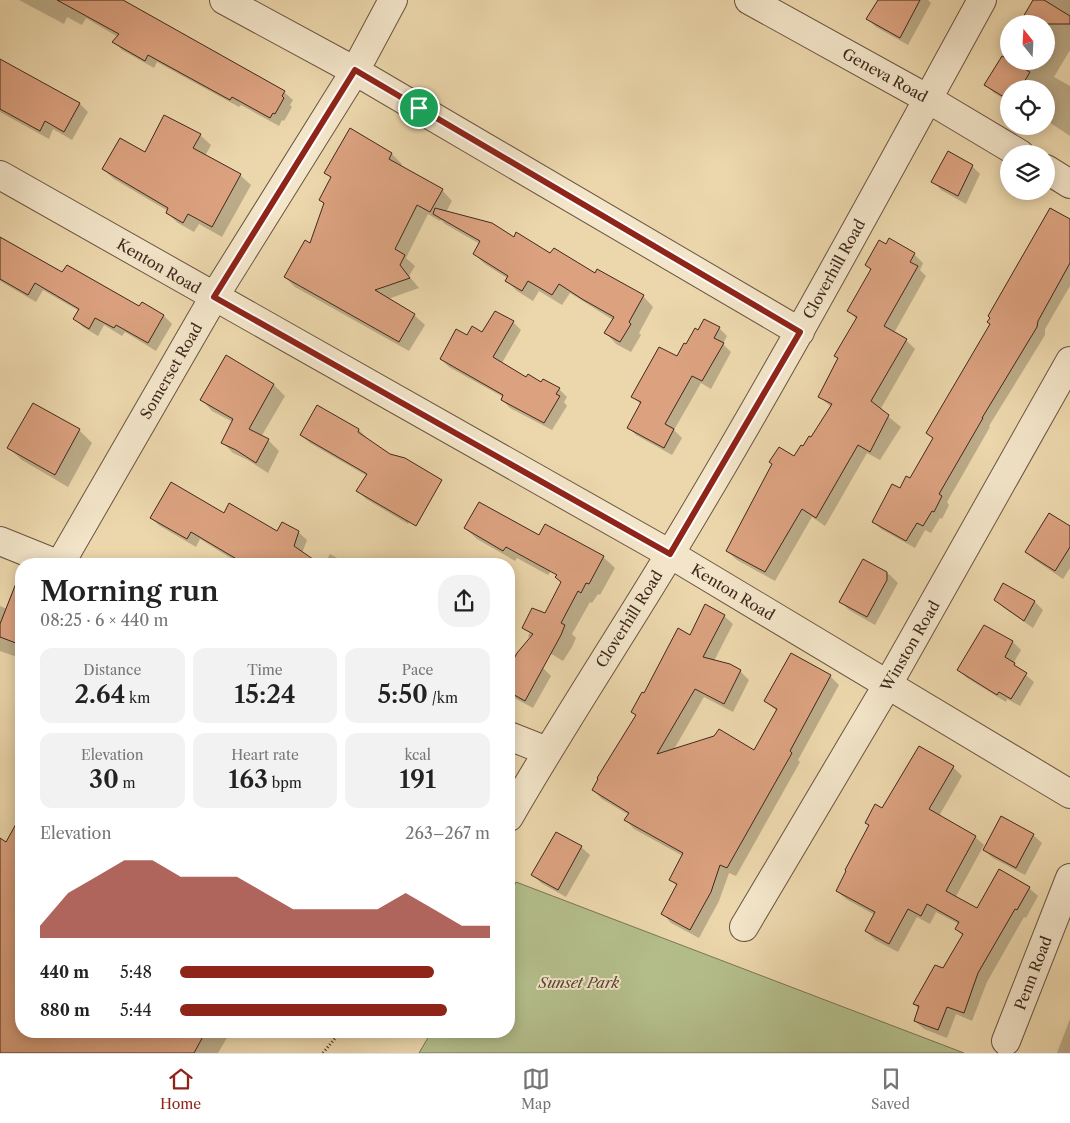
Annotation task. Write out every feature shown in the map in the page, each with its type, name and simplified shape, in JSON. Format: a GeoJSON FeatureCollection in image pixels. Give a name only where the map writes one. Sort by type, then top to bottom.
{"type":"FeatureCollection","features":[{"type":"Feature","properties":{"kind":"street"},"geometry":{"type":"LineString","coordinates":[[224,0],[355,70],[800,332]]}},
{"type":"Feature","properties":{"kind":"street","name":"Somerset Road"},"geometry":{"type":"LineString","coordinates":[[62,558],[214,297],[355,70],[393,0]]}},
{"type":"Feature","properties":{"kind":"street","name":"Geneva Road"},"geometry":{"type":"LineString","coordinates":[[749,0],[928,99],[1005,145]]}},
{"type":"Feature","properties":{"kind":"street","name":"Cloverhill Road"},"geometry":{"type":"LineString","coordinates":[[515,807],[547,751],[670,554],[800,332],[982,0]]}},
{"type":"Feature","properties":{"kind":"street","name":"Kenton Road"},"geometry":{"type":"LineString","coordinates":[[0,175],[670,554],[1070,794]]}},
{"type":"Feature","properties":{"kind":"street"},"geometry":{"type":"LineString","coordinates":[[1055,175],[1070,184]]}},
{"type":"Feature","properties":{"kind":"street","name":"Winston Road"},"geometry":{"type":"LineString","coordinates":[[744,927],[888,684],[1070,361]]}},
{"type":"Feature","properties":{"kind":"street"},"geometry":{"type":"LineString","coordinates":[[0,542],[42,558]]}},
{"type":"Feature","properties":{"kind":"street"},"geometry":{"type":"LineString","coordinates":[[515,738],[547,751]]}},
{"type":"Feature","properties":{"kind":"street","name":"Penn Road"},"geometry":{"type":"LineString","coordinates":[[1006,1041],[1070,878]]}},
{"type":"Feature","properties":{"kind":"path"},"geometry":{"type":"LineString","coordinates":[[324,1053],[336,1038]]}},
{"type":"Feature","properties":{"kind":"green space","name":"Sunset Park"},"geometry":{"type":"Polygon","coordinates":[[[516,882],[964,1053],[419,1053],[428,1038],[515,1038],[516,882]]]}},
{"type":"Feature","properties":{"kind":"building"},"geometry":{"type":"Polygon","coordinates":[[[57,0],[123,0],[285,91],[282,96],[284,98],[275,114],[273,113],[270,118],[232,97],[230,100],[148,55],[145,61],[112,42],[119,34],[57,0]]]}},
{"type":"Feature","properties":{"kind":"building"},"geometry":{"type":"Polygon","coordinates":[[[878,0],[920,0],[900,38],[866,19],[878,0]]]}},
{"type":"Feature","properties":{"kind":"building"},"geometry":{"type":"Polygon","coordinates":[[[1033,0],[1044,0],[1070,16],[1070,24],[1055,24],[1055,15],[1024,15],[1033,0]]]}},
{"type":"Feature","properties":{"kind":"building"},"geometry":{"type":"Polygon","coordinates":[[[0,59],[80,103],[64,132],[45,121],[40,131],[0,109],[0,59]]]}},
{"type":"Feature","properties":{"kind":"building"},"geometry":{"type":"Polygon","coordinates":[[[1000,59],[1000,70],[1026,70],[1030,72],[1025,80],[1000,80],[1000,95],[984,85],[1000,59]]]}},
{"type":"Feature","properties":{"kind":"building"},"geometry":{"type":"Polygon","coordinates":[[[164,115],[201,134],[193,148],[241,174],[212,227],[188,214],[183,223],[166,213],[168,208],[102,169],[120,138],[145,152],[164,115]]]}},
{"type":"Feature","properties":{"kind":"building"},"geometry":{"type":"Polygon","coordinates":[[[350,128],[392,153],[389,159],[443,189],[430,212],[417,205],[395,249],[405,255],[400,265],[410,278],[375,290],[415,314],[399,342],[284,277],[305,240],[310,243],[324,203],[319,200],[331,177],[324,173],[350,128]]]}},
{"type":"Feature","properties":{"kind":"building"},"geometry":{"type":"Polygon","coordinates":[[[948,151],[973,165],[958,196],[931,182],[948,151]]]}},
{"type":"Feature","properties":{"kind":"building"},"geometry":{"type":"Polygon","coordinates":[[[435,208],[492,223],[514,237],[516,232],[550,253],[554,248],[595,273],[597,269],[644,295],[629,322],[631,324],[620,342],[604,333],[614,317],[559,284],[552,295],[528,281],[522,291],[505,281],[508,276],[473,254],[480,241],[433,214],[435,208]]]}},
{"type":"Feature","properties":{"kind":"building"},"geometry":{"type":"Polygon","coordinates":[[[1050,208],[1070,219],[1070,263],[1038,321],[1037,327],[939,494],[942,496],[934,512],[932,511],[923,526],[917,523],[906,541],[872,522],[892,484],[900,488],[906,476],[910,478],[933,438],[926,433],[990,324],[987,322],[990,318],[988,316],[1050,208]]]}},
{"type":"Feature","properties":{"kind":"building"},"geometry":{"type":"Polygon","coordinates":[[[0,237],[62,272],[67,265],[139,306],[142,302],[164,315],[148,343],[116,325],[114,328],[95,318],[89,329],[73,319],[79,309],[35,283],[28,295],[0,279],[0,237]]]}},
{"type":"Feature","properties":{"kind":"building"},"geometry":{"type":"Polygon","coordinates":[[[889,238],[915,253],[910,262],[918,266],[884,326],[907,339],[871,401],[889,415],[870,452],[858,445],[816,518],[802,509],[765,572],[726,551],[772,464],[769,462],[779,447],[794,456],[809,436],[811,437],[832,404],[818,397],[838,358],[834,356],[857,317],[847,311],[871,269],[865,265],[879,240],[886,244],[889,238]]]}},
{"type":"Feature","properties":{"kind":"building"},"geometry":{"type":"Polygon","coordinates":[[[495,311],[514,321],[493,357],[526,377],[528,374],[541,382],[543,379],[560,388],[556,394],[560,396],[544,423],[501,400],[503,395],[440,359],[456,329],[467,335],[472,326],[482,332],[495,311]]]}},
{"type":"Feature","properties":{"kind":"building"},"geometry":{"type":"Polygon","coordinates":[[[704,319],[720,327],[714,338],[724,343],[702,381],[692,376],[665,424],[674,429],[664,448],[627,428],[641,402],[631,397],[659,347],[677,356],[684,343],[686,344],[695,328],[698,330],[704,319]]]}},
{"type":"Feature","properties":{"kind":"building"},"geometry":{"type":"Polygon","coordinates":[[[226,355],[274,384],[249,429],[269,439],[256,463],[221,443],[233,419],[200,400],[226,355]]]}},
{"type":"Feature","properties":{"kind":"building"},"geometry":{"type":"Polygon","coordinates":[[[33,403],[80,429],[55,475],[7,448],[33,403]]]}},
{"type":"Feature","properties":{"kind":"building"},"geometry":{"type":"Polygon","coordinates":[[[317,405],[359,429],[358,432],[390,454],[405,458],[442,480],[416,526],[356,491],[367,474],[300,435],[317,405]]]}},
{"type":"Feature","properties":{"kind":"building"},"geometry":{"type":"Polygon","coordinates":[[[171,482],[224,513],[229,503],[277,531],[282,522],[299,531],[294,546],[311,558],[235,558],[191,532],[187,539],[150,518],[171,482]]]}},
{"type":"Feature","properties":{"kind":"building"},"geometry":{"type":"Polygon","coordinates":[[[479,502],[539,535],[545,524],[604,556],[589,584],[586,583],[581,593],[578,591],[561,623],[565,625],[561,635],[525,701],[515,695],[515,657],[533,634],[522,628],[532,608],[545,613],[561,582],[555,577],[557,575],[506,547],[503,551],[464,528],[479,502]]]}},
{"type":"Feature","properties":{"kind":"building"},"geometry":{"type":"Polygon","coordinates":[[[1049,513],[1070,526],[1070,547],[1055,571],[1025,552],[1049,513]]]}},
{"type":"Feature","properties":{"kind":"building"},"geometry":{"type":"Polygon","coordinates":[[[863,559],[887,572],[887,580],[867,617],[839,602],[863,559]]]}},
{"type":"Feature","properties":{"kind":"building"},"geometry":{"type":"Polygon","coordinates":[[[1003,583],[1035,601],[1024,621],[994,600],[1003,583]]]}},
{"type":"Feature","properties":{"kind":"building"},"geometry":{"type":"Polygon","coordinates":[[[15,586],[15,643],[0,637],[0,624],[15,586]]]}},
{"type":"Feature","properties":{"kind":"building"},"geometry":{"type":"Polygon","coordinates":[[[705,604],[725,615],[703,657],[730,664],[741,670],[724,704],[695,689],[657,754],[714,736],[719,729],[754,750],[777,709],[764,701],[791,653],[831,675],[790,751],[792,753],[727,868],[720,865],[711,892],[690,930],[661,914],[677,884],[669,880],[683,853],[624,820],[629,813],[592,790],[597,778],[636,715],[631,712],[642,692],[644,693],[678,628],[690,635],[705,604]]]}},
{"type":"Feature","properties":{"kind":"building"},"geometry":{"type":"Polygon","coordinates":[[[984,625],[1013,641],[1005,657],[1027,673],[1011,699],[999,692],[997,695],[957,670],[984,625]]]}},
{"type":"Feature","properties":{"kind":"building"},"geometry":{"type":"Polygon","coordinates":[[[919,746],[954,766],[929,809],[976,836],[946,891],[977,908],[999,869],[1030,887],[978,973],[964,1013],[947,1007],[938,1030],[914,1021],[919,1006],[913,1004],[935,965],[943,968],[963,934],[955,929],[959,922],[927,904],[921,916],[908,909],[889,944],[865,931],[875,912],[836,891],[869,825],[865,823],[875,804],[882,808],[919,746]]]}},
{"type":"Feature","properties":{"kind":"building"},"geometry":{"type":"Polygon","coordinates":[[[1001,816],[1034,834],[1016,868],[983,850],[1001,816]]]}},
{"type":"Feature","properties":{"kind":"building"},"geometry":{"type":"Polygon","coordinates":[[[15,826],[15,1038],[202,1038],[194,1053],[0,1053],[0,838],[6,842],[15,826]]]}},
{"type":"Feature","properties":{"kind":"building"},"geometry":{"type":"Polygon","coordinates":[[[556,832],[582,846],[558,890],[531,875],[556,832]]]}},
{"type":"Feature","properties":{"kind":"route"},"geometry":{"type":"LineString","coordinates":[[355,70],[419,108],[800,332],[670,554],[214,297],[355,70]]}}]}
